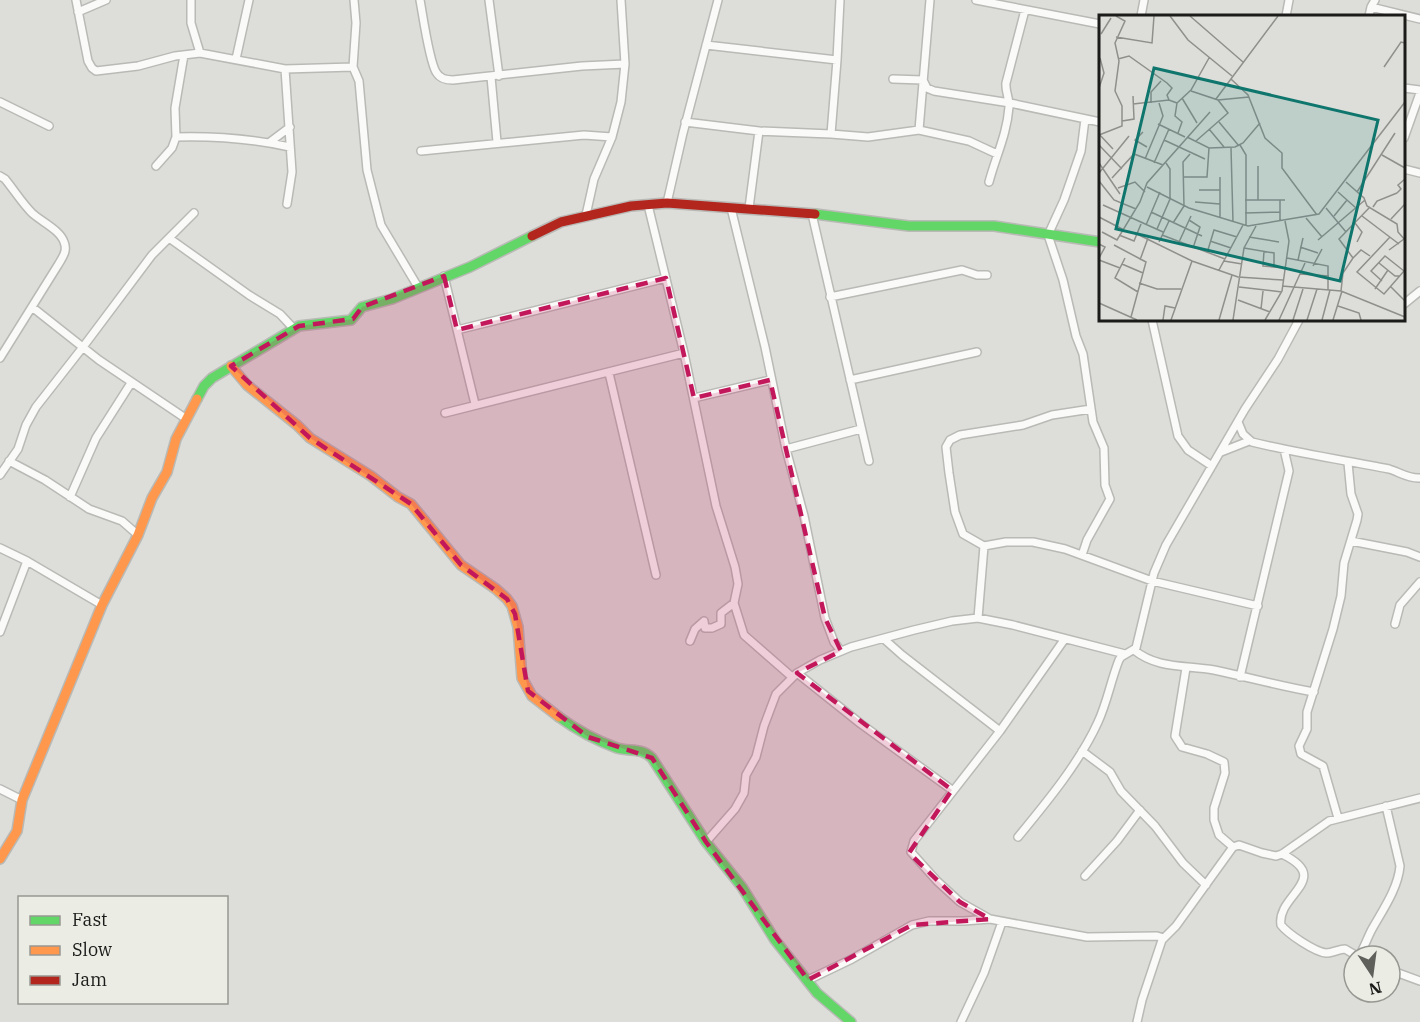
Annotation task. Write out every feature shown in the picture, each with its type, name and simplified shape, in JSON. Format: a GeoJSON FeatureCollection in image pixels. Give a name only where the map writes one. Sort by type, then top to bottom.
{"type":"FeatureCollection","features":[{"type":"Feature","properties":{"kind":"street"},"geometry":{"type":"LineString","coordinates":[[76,0],[88,61],[96,71],[138,66],[200,53],[285,69],[353,67]]}},
{"type":"Feature","properties":{"kind":"street"},"geometry":{"type":"LineString","coordinates":[[78,12],[106,0]]}},
{"type":"Feature","properties":{"kind":"street"},"geometry":{"type":"LineString","coordinates":[[191,0],[190,23],[200,53]]}},
{"type":"Feature","properties":{"kind":"street"},"geometry":{"type":"LineString","coordinates":[[236,59],[249,0]]}},
{"type":"Feature","properties":{"kind":"street"},"geometry":{"type":"LineString","coordinates":[[363,0],[354,1],[356,23],[353,67],[360,81],[367,170],[381,225],[418,287]]}},
{"type":"Feature","properties":{"kind":"street"},"geometry":{"type":"LineString","coordinates":[[420,0],[436,73],[442,78],[453,80],[582,66],[625,64]]}},
{"type":"Feature","properties":{"kind":"street"},"geometry":{"type":"LineString","coordinates":[[489,0],[497,142]]}},
{"type":"Feature","properties":{"kind":"street"},"geometry":{"type":"LineString","coordinates":[[586,215],[594,179],[612,137],[621,102],[625,64],[621,0]]}},
{"type":"Feature","properties":{"kind":"street"},"geometry":{"type":"LineString","coordinates":[[667,204],[718,0]]}},
{"type":"Feature","properties":{"kind":"street"},"geometry":{"type":"LineString","coordinates":[[831,134],[840,0]]}},
{"type":"Feature","properties":{"kind":"street"},"geometry":{"type":"LineString","coordinates":[[919,130],[930,0]]}},
{"type":"Feature","properties":{"kind":"street"},"geometry":{"type":"LineString","coordinates":[[976,0],[1099,24]]}},
{"type":"Feature","properties":{"kind":"street"},"geometry":{"type":"LineString","coordinates":[[1141,15],[1144,0]]}},
{"type":"Feature","properties":{"kind":"street"},"geometry":{"type":"LineString","coordinates":[[1286,15],[1289,0]]}},
{"type":"Feature","properties":{"kind":"street"},"geometry":{"type":"LineString","coordinates":[[1373,4],[1420,19]]}},
{"type":"Feature","properties":{"kind":"street"},"geometry":{"type":"LineString","coordinates":[[989,182],[1006,130],[1010,103],[1005,89],[1025,10]]}},
{"type":"Feature","properties":{"kind":"street"},"geometry":{"type":"LineString","coordinates":[[706,45],[837,60]]}},
{"type":"Feature","properties":{"kind":"street"},"geometry":{"type":"LineString","coordinates":[[156,166],[172,148],[176,137],[175,108],[184,55]]}},
{"type":"Feature","properties":{"kind":"street"},"geometry":{"type":"LineString","coordinates":[[285,69],[292,172],[287,204]]}},
{"type":"Feature","properties":{"kind":"street"},"geometry":{"type":"LineString","coordinates":[[893,79],[922,80]]}},
{"type":"Feature","properties":{"kind":"street"},"geometry":{"type":"LineString","coordinates":[[922,80],[927,88],[934,91],[1010,103],[1099,122]]}},
{"type":"Feature","properties":{"kind":"street"},"geometry":{"type":"LineString","coordinates":[[1405,88],[1420,91],[1405,135]]}},
{"type":"Feature","properties":{"kind":"street"},"geometry":{"type":"LineString","coordinates":[[0,102],[49,126]]}},
{"type":"Feature","properties":{"kind":"street"},"geometry":{"type":"LineString","coordinates":[[1082,555],[1104,506],[1110,502],[1110,499],[1105,485],[1104,448],[1093,422],[1083,354],[1048,235],[1064,200],[1081,151],[1085,119]]}},
{"type":"Feature","properties":{"kind":"street"},"geometry":{"type":"LineString","coordinates":[[686,122],[759,131],[868,137],[919,130],[969,141],[997,154]]}},
{"type":"Feature","properties":{"kind":"street"},"geometry":{"type":"LineString","coordinates":[[270,142],[290,127]]}},
{"type":"Feature","properties":{"kind":"street"},"geometry":{"type":"LineString","coordinates":[[749,208],[759,131]]}},
{"type":"Feature","properties":{"kind":"street"},"geometry":{"type":"LineString","coordinates":[[421,151],[584,135],[612,137]]}},
{"type":"Feature","properties":{"kind":"street"},"geometry":{"type":"LineString","coordinates":[[176,137],[211,136],[270,142],[290,147]]}},
{"type":"Feature","properties":{"kind":"street"},"geometry":{"type":"LineString","coordinates":[[1405,169],[1420,173]]}},
{"type":"Feature","properties":{"kind":"street"},"geometry":{"type":"LineString","coordinates":[[0,176],[5,179],[33,214],[64,241],[65,253],[0,358]]}},
{"type":"Feature","properties":{"kind":"street"},"geometry":{"type":"LineString","coordinates":[[0,859],[16,831],[22,800],[102,605],[138,535],[152,498],[167,472],[185,418],[204,386],[212,378],[294,329],[309,324],[329,324],[351,320],[362,307],[392,299],[470,267],[561,222],[631,206],[667,204],[749,208],[909,226],[994,226],[1048,235],[1070,236],[1099,243]]}},
{"type":"Feature","properties":{"kind":"street"},"geometry":{"type":"LineString","coordinates":[[648,205],[684,353],[717,506],[735,567],[738,584],[734,603],[744,635],[952,790]]}},
{"type":"Feature","properties":{"kind":"street"},"geometry":{"type":"LineString","coordinates":[[731,208],[765,347],[786,449],[804,516],[825,618],[834,642],[841,651]]}},
{"type":"Feature","properties":{"kind":"street"},"geometry":{"type":"LineString","coordinates":[[0,475],[18,449],[26,425],[36,407],[134,277],[194,213]]}},
{"type":"Feature","properties":{"kind":"street"},"geometry":{"type":"LineString","coordinates":[[812,214],[869,461]]}},
{"type":"Feature","properties":{"kind":"street"},"geometry":{"type":"LineString","coordinates":[[169,238],[249,295],[280,314],[294,329]]}},
{"type":"Feature","properties":{"kind":"street"},"geometry":{"type":"LineString","coordinates":[[830,297],[962,270],[977,275],[987,275]]}},
{"type":"Feature","properties":{"kind":"street"},"geometry":{"type":"LineString","coordinates":[[444,276],[475,404]]}},
{"type":"Feature","properties":{"kind":"street"},"geometry":{"type":"LineString","coordinates":[[457,330],[666,278]]}},
{"type":"Feature","properties":{"kind":"street"},"geometry":{"type":"LineString","coordinates":[[1405,303],[1420,293]]}},
{"type":"Feature","properties":{"kind":"street"},"geometry":{"type":"LineString","coordinates":[[32,306],[131,383],[185,418]]}},
{"type":"Feature","properties":{"kind":"street"},"geometry":{"type":"LineString","coordinates":[[1152,321],[1181,444],[1212,466]]}},
{"type":"Feature","properties":{"kind":"street"},"geometry":{"type":"LineString","coordinates":[[1018,837],[1041,810],[1082,751],[1099,720],[1119,660],[1134,650],[1138,641],[1152,580],[1166,545],[1298,321]]}},
{"type":"Feature","properties":{"kind":"street"},"geometry":{"type":"LineString","coordinates":[[850,380],[977,352]]}},
{"type":"Feature","properties":{"kind":"street"},"geometry":{"type":"LineString","coordinates":[[445,413],[684,353]]}},
{"type":"Feature","properties":{"kind":"street"},"geometry":{"type":"LineString","coordinates":[[231,366],[265,402],[297,425],[310,438],[411,504],[469,572],[496,588],[507,599],[517,621],[521,670],[528,691],[565,722],[588,737],[621,749],[631,748],[647,753],[668,781],[706,842],[742,887],[776,940],[825,1000],[851,1022]]}},
{"type":"Feature","properties":{"kind":"street"},"geometry":{"type":"LineString","coordinates":[[609,373],[656,574]]}},
{"type":"Feature","properties":{"kind":"street"},"geometry":{"type":"LineString","coordinates":[[694,398],[770,380]]}},
{"type":"Feature","properties":{"kind":"street"},"geometry":{"type":"LineString","coordinates":[[70,497],[96,438],[131,383]]}},
{"type":"Feature","properties":{"kind":"street"},"geometry":{"type":"LineString","coordinates":[[1091,410],[1052,415],[1023,425],[960,435],[950,440],[946,447],[949,473],[955,512],[963,534],[984,546],[1006,542],[1033,543],[1082,555],[1152,580],[1258,606]]}},
{"type":"Feature","properties":{"kind":"street"},"geometry":{"type":"LineString","coordinates":[[1238,422],[1249,441]]}},
{"type":"Feature","properties":{"kind":"street"},"geometry":{"type":"LineString","coordinates":[[786,449],[861,429]]}},
{"type":"Feature","properties":{"kind":"street"},"geometry":{"type":"LineString","coordinates":[[1220,452],[1249,441],[1420,478]]}},
{"type":"Feature","properties":{"kind":"street"},"geometry":{"type":"LineString","coordinates":[[1240,676],[1289,471],[1284,449]]}},
{"type":"Feature","properties":{"kind":"street"},"geometry":{"type":"LineString","coordinates":[[9,461],[27,469],[89,509],[122,521],[138,535]]}},
{"type":"Feature","properties":{"kind":"street"},"geometry":{"type":"LineString","coordinates":[[1338,818],[1323,766],[1307,758],[1299,750],[1307,729],[1307,712],[1333,629],[1341,596],[1344,563],[1358,514],[1352,494],[1348,463]]}},
{"type":"Feature","properties":{"kind":"street"},"geometry":{"type":"LineString","coordinates":[[1351,541],[1407,552],[1420,557]]}},
{"type":"Feature","properties":{"kind":"street"},"geometry":{"type":"LineString","coordinates":[[978,618],[984,546]]}},
{"type":"Feature","properties":{"kind":"street"},"geometry":{"type":"LineString","coordinates":[[0,548],[27,561],[102,605]]}},
{"type":"Feature","properties":{"kind":"street"},"geometry":{"type":"LineString","coordinates":[[0,632],[27,561]]}},
{"type":"Feature","properties":{"kind":"street"},"geometry":{"type":"LineString","coordinates":[[1395,624],[1400,605],[1420,582]]}},
{"type":"Feature","properties":{"kind":"street"},"geometry":{"type":"LineString","coordinates":[[690,641],[694,629],[704,621],[705,628],[712,628],[720,624],[721,613],[734,603]]}},
{"type":"Feature","properties":{"kind":"street"},"geometry":{"type":"LineString","coordinates":[[706,842],[735,809],[744,794],[746,775],[756,758],[764,726],[776,694],[795,675],[841,651],[952,621],[978,618],[1035,630],[1064,640],[1125,654]]}},
{"type":"Feature","properties":{"kind":"street"},"geometry":{"type":"LineString","coordinates":[[884,639],[1000,731]]}},
{"type":"Feature","properties":{"kind":"street"},"geometry":{"type":"LineString","coordinates":[[1064,640],[1000,731],[914,841],[911,852],[960,902],[990,919],[1087,937],[1157,936],[1164,938]]}},
{"type":"Feature","properties":{"kind":"street"},"geometry":{"type":"LineString","coordinates":[[1134,650],[1157,663],[1212,670],[1314,692]]}},
{"type":"Feature","properties":{"kind":"street"},"geometry":{"type":"LineString","coordinates":[[1186,668],[1175,736],[1182,747],[1208,754],[1224,762],[1225,772],[1214,808],[1214,820],[1219,835],[1233,847]]}},
{"type":"Feature","properties":{"kind":"street"},"geometry":{"type":"LineString","coordinates":[[1082,751],[1110,772],[1121,791],[1155,826],[1183,863],[1206,885]]}},
{"type":"Feature","properties":{"kind":"street"},"geometry":{"type":"LineString","coordinates":[[0,789],[22,800]]}},
{"type":"Feature","properties":{"kind":"street"},"geometry":{"type":"LineString","coordinates":[[1137,1022],[1142,1000],[1164,938],[1176,926],[1233,847],[1239,845],[1276,856],[1329,821],[1420,798]]}},
{"type":"Feature","properties":{"kind":"street"},"geometry":{"type":"LineString","coordinates":[[1367,944],[1369,934],[1381,914],[1399,873],[1400,866],[1386,806]]}},
{"type":"Feature","properties":{"kind":"street"},"geometry":{"type":"LineString","coordinates":[[1085,876],[1117,841],[1140,810]]}},
{"type":"Feature","properties":{"kind":"street"},"geometry":{"type":"LineString","coordinates":[[1282,854],[1300,864],[1304,875],[1281,914],[1281,925],[1294,938],[1318,951],[1332,953],[1342,950]]}},
{"type":"Feature","properties":{"kind":"street"},"geometry":{"type":"LineString","coordinates":[[808,980],[852,959],[912,925],[929,921],[990,919]]}},
{"type":"Feature","properties":{"kind":"street"},"geometry":{"type":"LineString","coordinates":[[961,1022],[984,973],[1002,922]]}},
{"type":"Feature","properties":{"kind":"street"},"geometry":{"type":"LineString","coordinates":[[1402,974],[1420,981]]}},
{"type":"Feature","properties":{"kind":"highlighted area"},"geometry":{"type":"Polygon","coordinates":[[[444,276],[457,330],[666,278],[694,398],[770,380],[825,618],[841,651],[797,673],[952,790],[909,853],[960,902],[990,919],[912,925],[808,980],[706,842],[652,758],[588,737],[528,691],[515,614],[507,599],[461,565],[411,504],[310,438],[231,366],[299,326],[353,319],[362,307],[444,276]]]}},
{"type":"Feature","properties":{"kind":"traffic: fast"},"geometry":{"type":"LineString","coordinates":[[815,214],[909,226],[994,226],[1099,242]]}},
{"type":"Feature","properties":{"kind":"traffic: fast"},"geometry":{"type":"LineString","coordinates":[[197,399],[204,386],[212,378],[299,326],[351,320],[362,307],[392,299],[470,267],[532,236]]}},
{"type":"Feature","properties":{"kind":"traffic: fast"},"geometry":{"type":"LineString","coordinates":[[559,717],[601,742],[617,748],[644,752],[652,758],[706,842],[742,887],[775,940],[817,993],[851,1022]]}},
{"type":"Feature","properties":{"kind":"traffic: slow"},"geometry":{"type":"LineString","coordinates":[[231,366],[247,385],[310,438],[411,504],[461,565],[507,599],[512,606],[518,627],[522,678],[532,696],[559,717]]}},
{"type":"Feature","properties":{"kind":"traffic: slow"},"geometry":{"type":"LineString","coordinates":[[0,859],[17,831],[22,800],[102,605],[138,535],[152,498],[167,472],[176,439],[197,399]]}},
{"type":"Feature","properties":{"kind":"traffic: jam"},"geometry":{"type":"LineString","coordinates":[[532,236],[561,222],[631,206],[667,203],[815,214]]}}]}
